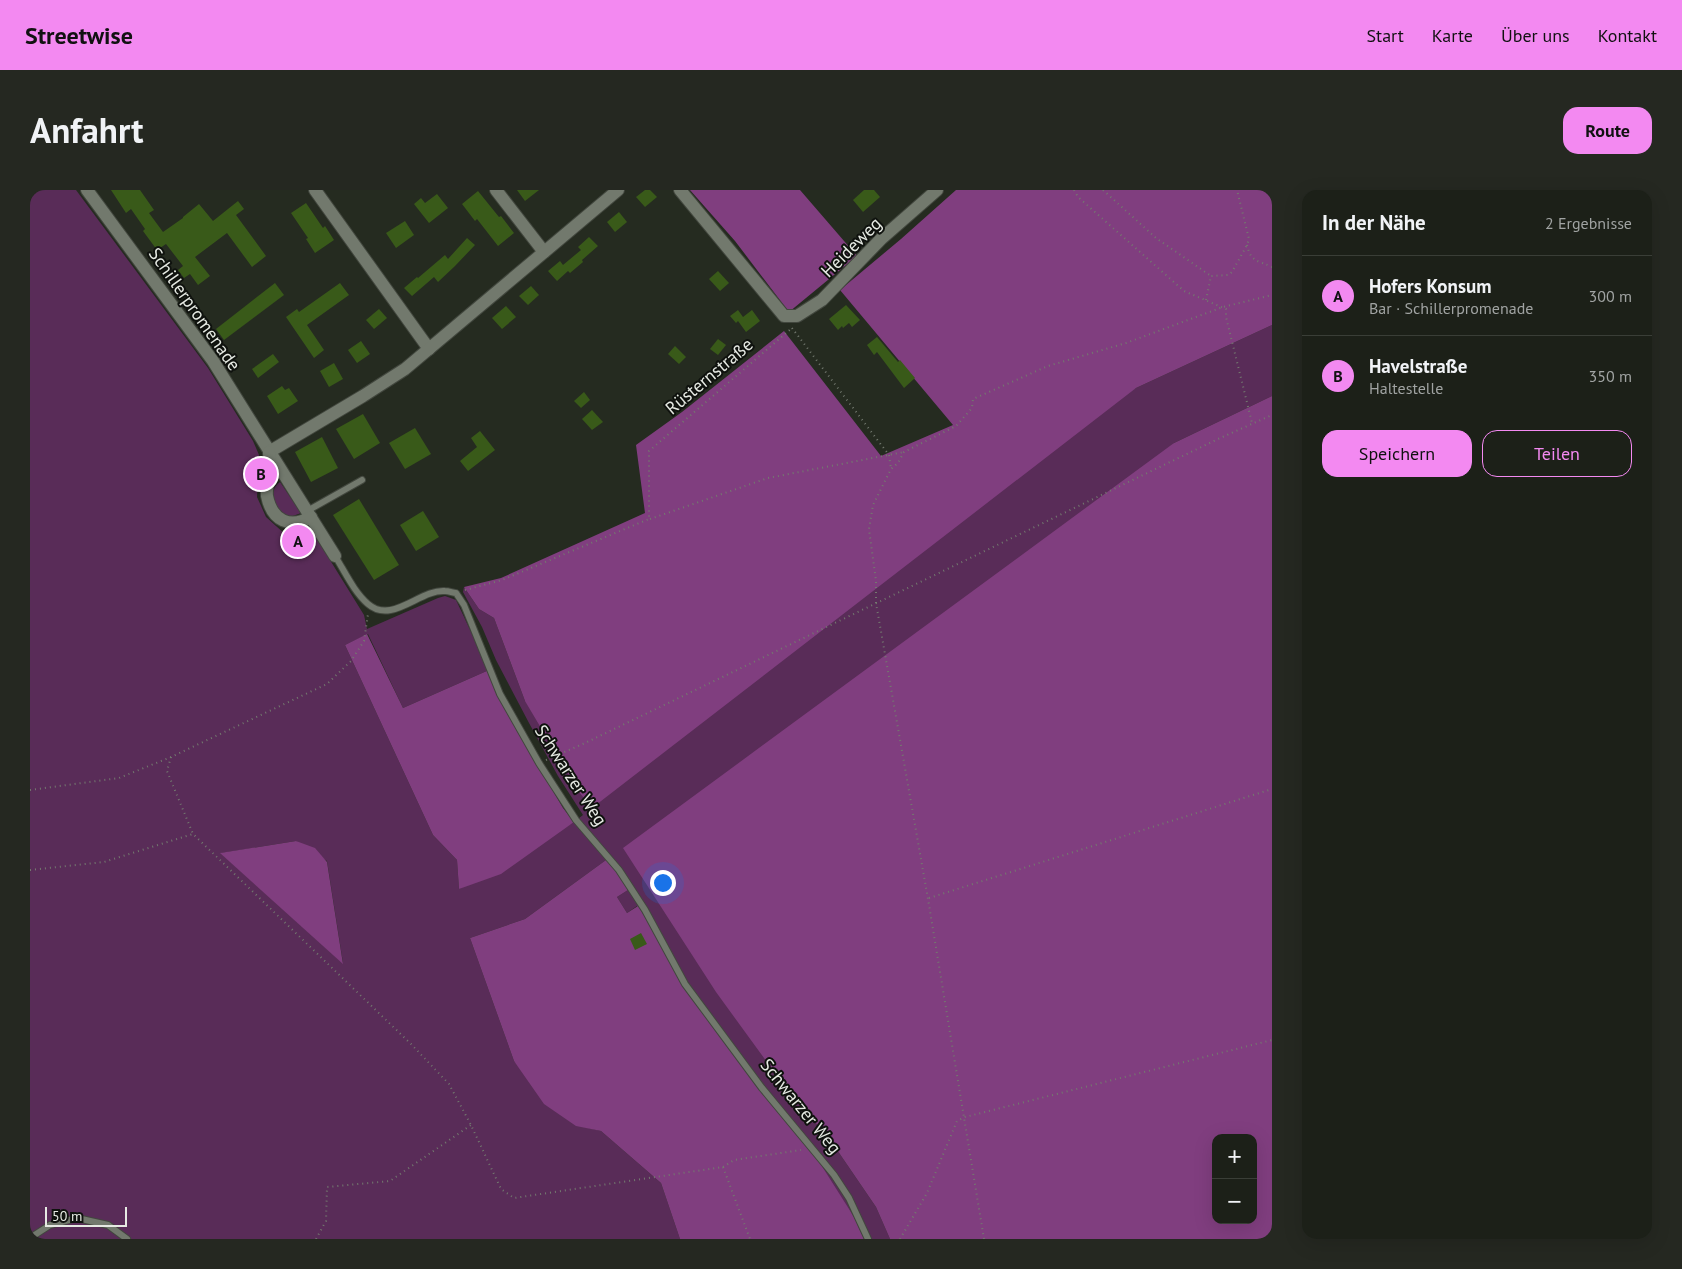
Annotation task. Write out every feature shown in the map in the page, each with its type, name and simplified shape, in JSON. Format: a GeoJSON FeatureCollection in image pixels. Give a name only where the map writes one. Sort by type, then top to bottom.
{"type":"FeatureCollection","features":[{"type":"Feature","properties":{"kind":"street","name":"Schillerpromenade"},"geometry":{"type":"LineString","coordinates":[[87,190],[213,361],[312,519]]}},
{"type":"Feature","properties":{"kind":"street"},"geometry":{"type":"LineString","coordinates":[[315,190],[429,349]]}},
{"type":"Feature","properties":{"kind":"street"},"geometry":{"type":"LineString","coordinates":[[496,190],[544,252]]}},
{"type":"Feature","properties":{"kind":"street"},"geometry":{"type":"LineString","coordinates":[[335,556],[312,519],[286,523],[280,520],[273,510],[267,495],[270,471],[269,452],[390,380],[618,190]]}},
{"type":"Feature","properties":{"kind":"street"},"geometry":{"type":"LineString","coordinates":[[680,190],[784,316]]}},
{"type":"Feature","properties":{"kind":"street","name":"Heideweg"},"geometry":{"type":"LineString","coordinates":[[784,316],[796,316],[822,300],[881,239],[937,190]]}},
{"type":"Feature","properties":{"kind":"lane"},"geometry":{"type":"LineString","coordinates":[[312,519],[362,480]]}},
{"type":"Feature","properties":{"kind":"lane"},"geometry":{"type":"LineString","coordinates":[[335,556],[360,595],[369,605],[378,610],[392,610],[432,593],[444,590],[456,594]]}},
{"type":"Feature","properties":{"kind":"lane","name":"Schwarzer Weg"},"geometry":{"type":"LineString","coordinates":[[456,594],[464,605],[500,694],[539,763],[576,820],[619,870],[645,910],[685,984],[762,1088],[834,1175],[848,1198],[868,1239]]}},
{"type":"Feature","properties":{"kind":"lane"},"geometry":{"type":"LineString","coordinates":[[30,1238],[50,1225],[77,1218],[108,1225],[127,1239]]}},
{"type":"Feature","properties":{"kind":"path"},"geometry":{"type":"LineString","coordinates":[[1074,190],[1078,197],[1184,291],[1226,309],[1226,317],[1252,423]]}},
{"type":"Feature","properties":{"kind":"path"},"geometry":{"type":"LineString","coordinates":[[1103,190],[1156,238],[1211,276],[1228,275],[1232,272],[1249,239],[1237,190]]}},
{"type":"Feature","properties":{"kind":"path"},"geometry":{"type":"LineString","coordinates":[[1247,245],[1251,258],[1272,267]]}},
{"type":"Feature","properties":{"kind":"path"},"geometry":{"type":"LineString","coordinates":[[1206,300],[1211,276]]}},
{"type":"Feature","properties":{"kind":"path"},"geometry":{"type":"LineString","coordinates":[[456,594],[469,588],[502,580],[649,519],[768,478],[904,452],[956,426],[972,408],[973,399],[1018,378],[1048,366],[1126,343],[1223,307],[1272,295]]}},
{"type":"Feature","properties":{"kind":"path"},"geometry":{"type":"LineString","coordinates":[[784,316],[890,455],[891,470]]}},
{"type":"Feature","properties":{"kind":"path","name":"Rüsternstraße"},"geometry":{"type":"LineString","coordinates":[[649,519],[649,450],[792,328]]}},
{"type":"Feature","properties":{"kind":"path"},"geometry":{"type":"LineString","coordinates":[[539,763],[585,743],[1272,415]]}},
{"type":"Feature","properties":{"kind":"path"},"geometry":{"type":"LineString","coordinates":[[904,452],[898,463],[891,470],[873,506],[869,529],[876,581],[876,603],[928,899],[984,1239]]}},
{"type":"Feature","properties":{"kind":"path"},"geometry":{"type":"LineString","coordinates":[[30,790],[118,778],[171,757],[327,684],[351,661],[364,641],[369,605]]}},
{"type":"Feature","properties":{"kind":"path"},"geometry":{"type":"LineString","coordinates":[[171,757],[167,772],[193,834],[411,1044],[449,1084],[471,1125],[501,1189],[514,1198],[724,1167],[734,1160],[813,1148]]}},
{"type":"Feature","properties":{"kind":"path"},"geometry":{"type":"LineString","coordinates":[[928,899],[1272,789]]}},
{"type":"Feature","properties":{"kind":"path"},"geometry":{"type":"LineString","coordinates":[[30,870],[104,862],[193,834]]}},
{"type":"Feature","properties":{"kind":"path"},"geometry":{"type":"LineString","coordinates":[[900,1239],[927,1193],[957,1121],[965,1117],[1272,1040]]}},
{"type":"Feature","properties":{"kind":"path"},"geometry":{"type":"LineString","coordinates":[[316,1239],[326,1221],[327,1187],[390,1181],[471,1125]]}},
{"type":"Feature","properties":{"kind":"path"},"geometry":{"type":"LineString","coordinates":[[724,1167],[750,1239]]}},
{"type":"Feature","properties":{"kind":"shaded area"},"geometry":{"type":"Polygon","coordinates":[[[30,190],[76,190],[208,368],[253,441],[259,455],[257,497],[266,517],[286,535],[312,531],[364,615],[367,629],[438,598],[445,596],[456,600],[489,670],[403,708],[368,634],[345,645],[433,835],[457,860],[459,889],[583,815],[558,776],[496,660],[482,627],[463,592],[464,587],[479,609],[494,618],[525,701],[1136,388],[1272,325],[1272,396],[1174,443],[777,1076],[833,1144],[876,1207],[890,1239],[864,1239],[854,1217],[760,1091],[698,1003],[637,906],[627,913],[617,897],[628,890],[606,860],[525,919],[470,938],[514,1061],[576,1125],[601,1131],[661,1183],[680,1239],[30,1239],[30,190]],[[296,841],[221,853],[343,963],[327,861],[296,841]]]}},
{"type":"Feature","properties":{"kind":"shaded area"},"geometry":{"type":"Polygon","coordinates":[[[690,190],[800,190],[857,256],[789,312],[735,241],[690,190]]]}},
{"type":"Feature","properties":{"kind":"shaded area"},"geometry":{"type":"Polygon","coordinates":[[[956,190],[1272,190],[1272,325],[1136,388],[592,808],[579,792],[525,701],[494,618],[479,609],[464,587],[501,578],[645,513],[636,445],[682,412],[784,331],[881,456],[953,425],[840,290],[956,190]]]}},
{"type":"Feature","properties":{"kind":"shaded area"},"geometry":{"type":"Polygon","coordinates":[[[1272,396],[1272,1239],[890,1239],[876,1207],[833,1144],[777,1076],[716,992],[623,848],[1174,443],[1272,396]]]}},
{"type":"Feature","properties":{"kind":"shaded area"},"geometry":{"type":"Polygon","coordinates":[[[280,482],[301,513],[290,517],[277,507],[274,502],[273,491],[280,482]]]}},
{"type":"Feature","properties":{"kind":"shaded area"},"geometry":{"type":"Polygon","coordinates":[[[367,634],[403,708],[489,670],[508,714],[563,808],[574,822],[501,874],[459,889],[457,860],[433,835],[345,645],[367,634]]]}},
{"type":"Feature","properties":{"kind":"shaded area"},"geometry":{"type":"Polygon","coordinates":[[[296,841],[315,848],[327,862],[343,964],[220,853],[296,841]]]}},
{"type":"Feature","properties":{"kind":"shaded area"},"geometry":{"type":"Polygon","coordinates":[[[606,860],[628,890],[617,897],[627,913],[638,906],[698,1003],[760,1091],[818,1160],[854,1217],[864,1239],[680,1239],[661,1183],[601,1131],[576,1126],[544,1104],[514,1061],[470,938],[525,919],[606,860]]]}},
{"type":"Feature","properties":{"kind":"building"},"geometry":{"type":"Polygon","coordinates":[[[111,190],[140,190],[154,210],[149,213],[163,232],[199,204],[213,221],[238,201],[244,209],[236,215],[266,256],[252,267],[227,233],[195,257],[210,276],[198,285],[190,274],[184,278],[178,270],[183,266],[166,244],[157,250],[143,231],[145,229],[131,209],[126,213],[111,190]]]}},
{"type":"Feature","properties":{"kind":"building"},"geometry":{"type":"Polygon","coordinates":[[[517,190],[539,190],[525,201],[517,190]]]}},
{"type":"Feature","properties":{"kind":"building"},"geometry":{"type":"Polygon","coordinates":[[[645,190],[650,190],[657,197],[645,207],[636,197],[645,190]]]}},
{"type":"Feature","properties":{"kind":"building"},"geometry":{"type":"Polygon","coordinates":[[[864,190],[874,190],[880,197],[863,212],[853,200],[864,190]]]}},
{"type":"Feature","properties":{"kind":"building"},"geometry":{"type":"Polygon","coordinates":[[[478,191],[514,233],[498,246],[477,219],[475,221],[462,204],[478,191]]]}},
{"type":"Feature","properties":{"kind":"building"},"geometry":{"type":"Polygon","coordinates":[[[437,194],[448,208],[429,223],[414,204],[421,198],[425,203],[437,194]]]}},
{"type":"Feature","properties":{"kind":"building"},"geometry":{"type":"Polygon","coordinates":[[[306,203],[323,228],[325,226],[334,240],[315,253],[306,239],[308,238],[291,213],[306,203]]]}},
{"type":"Feature","properties":{"kind":"building"},"geometry":{"type":"Polygon","coordinates":[[[619,212],[627,222],[615,232],[607,222],[619,212]]]}},
{"type":"Feature","properties":{"kind":"building"},"geometry":{"type":"Polygon","coordinates":[[[405,221],[414,235],[396,248],[386,233],[405,221]]]}},
{"type":"Feature","properties":{"kind":"building"},"geometry":{"type":"Polygon","coordinates":[[[589,237],[598,246],[582,260],[583,262],[570,273],[568,271],[557,281],[548,271],[560,261],[563,265],[581,250],[578,247],[589,237]]]}},
{"type":"Feature","properties":{"kind":"building"},"geometry":{"type":"Polygon","coordinates":[[[467,238],[475,245],[438,282],[434,277],[412,296],[404,288],[445,255],[448,259],[467,238]]]}},
{"type":"Feature","properties":{"kind":"building"},"geometry":{"type":"Polygon","coordinates":[[[718,271],[729,283],[720,291],[709,279],[718,271]]]}},
{"type":"Feature","properties":{"kind":"building"},"geometry":{"type":"Polygon","coordinates":[[[275,283],[284,295],[224,340],[216,329],[275,283]]]}},
{"type":"Feature","properties":{"kind":"building"},"geometry":{"type":"Polygon","coordinates":[[[340,283],[349,295],[307,325],[324,350],[314,358],[286,317],[297,309],[299,312],[340,283]]]}},
{"type":"Feature","properties":{"kind":"building"},"geometry":{"type":"Polygon","coordinates":[[[531,286],[539,295],[528,305],[519,296],[531,286]]]}},
{"type":"Feature","properties":{"kind":"building"},"geometry":{"type":"Polygon","coordinates":[[[846,305],[860,320],[852,327],[849,323],[838,330],[829,319],[846,305]]]}},
{"type":"Feature","properties":{"kind":"building"},"geometry":{"type":"Polygon","coordinates":[[[506,306],[516,317],[502,329],[492,318],[506,306]]]}},
{"type":"Feature","properties":{"kind":"building"},"geometry":{"type":"Polygon","coordinates":[[[379,309],[387,318],[374,329],[366,320],[379,309]]]}},
{"type":"Feature","properties":{"kind":"building"},"geometry":{"type":"Polygon","coordinates":[[[738,310],[743,317],[752,310],[760,321],[746,332],[738,321],[736,323],[730,316],[738,310]]]}},
{"type":"Feature","properties":{"kind":"building"},"geometry":{"type":"Polygon","coordinates":[[[877,337],[898,362],[900,360],[915,378],[904,388],[877,352],[874,355],[867,345],[877,337]]]}},
{"type":"Feature","properties":{"kind":"building"},"geometry":{"type":"Polygon","coordinates":[[[718,339],[726,345],[718,355],[710,349],[718,339]]]}},
{"type":"Feature","properties":{"kind":"building"},"geometry":{"type":"Polygon","coordinates":[[[361,341],[370,354],[357,363],[348,350],[361,341]]]}},
{"type":"Feature","properties":{"kind":"building"},"geometry":{"type":"Polygon","coordinates":[[[675,346],[686,357],[679,364],[668,354],[675,346]]]}},
{"type":"Feature","properties":{"kind":"building"},"geometry":{"type":"Polygon","coordinates":[[[273,354],[279,362],[258,378],[252,369],[273,354]]]}},
{"type":"Feature","properties":{"kind":"building"},"geometry":{"type":"Polygon","coordinates":[[[334,363],[343,379],[329,387],[320,371],[334,363]]]}},
{"type":"Feature","properties":{"kind":"building"},"geometry":{"type":"Polygon","coordinates":[[[282,386],[285,390],[289,388],[298,401],[278,414],[267,396],[282,386]]]}},
{"type":"Feature","properties":{"kind":"building"},"geometry":{"type":"Polygon","coordinates":[[[584,392],[590,400],[581,408],[574,401],[584,392]]]}},
{"type":"Feature","properties":{"kind":"building"},"geometry":{"type":"Polygon","coordinates":[[[592,410],[603,422],[592,430],[582,419],[592,410]]]}},
{"type":"Feature","properties":{"kind":"building"},"geometry":{"type":"Polygon","coordinates":[[[363,414],[380,443],[354,459],[336,429],[363,414]]]}},
{"type":"Feature","properties":{"kind":"building"},"geometry":{"type":"Polygon","coordinates":[[[415,428],[431,454],[405,469],[389,443],[415,428]]]}},
{"type":"Feature","properties":{"kind":"building"},"geometry":{"type":"Polygon","coordinates":[[[480,431],[495,450],[468,471],[460,461],[477,447],[471,438],[480,431]]]}},
{"type":"Feature","properties":{"kind":"building"},"geometry":{"type":"Polygon","coordinates":[[[322,437],[338,468],[311,482],[295,452],[322,437]]]}},
{"type":"Feature","properties":{"kind":"building"},"geometry":{"type":"Polygon","coordinates":[[[359,499],[399,565],[374,580],[333,515],[359,499]]]}},
{"type":"Feature","properties":{"kind":"building"},"geometry":{"type":"Polygon","coordinates":[[[423,511],[439,537],[416,551],[400,525],[423,511]]]}},
{"type":"Feature","properties":{"kind":"building"},"geometry":{"type":"Polygon","coordinates":[[[311,534],[312,546],[286,549],[284,537],[311,534]]]}},
{"type":"Feature","properties":{"kind":"building"},"geometry":{"type":"Polygon","coordinates":[[[641,933],[647,944],[635,950],[630,939],[641,933]]]}},
{"type":"Feature","properties":{"kind":"place","name":"Havelstraße"},"geometry":{"type":"Point","coordinates":[261,474]}},
{"type":"Feature","properties":{"kind":"place","name":"Hofers Konsum"},"geometry":{"type":"Point","coordinates":[298,541]}}]}
